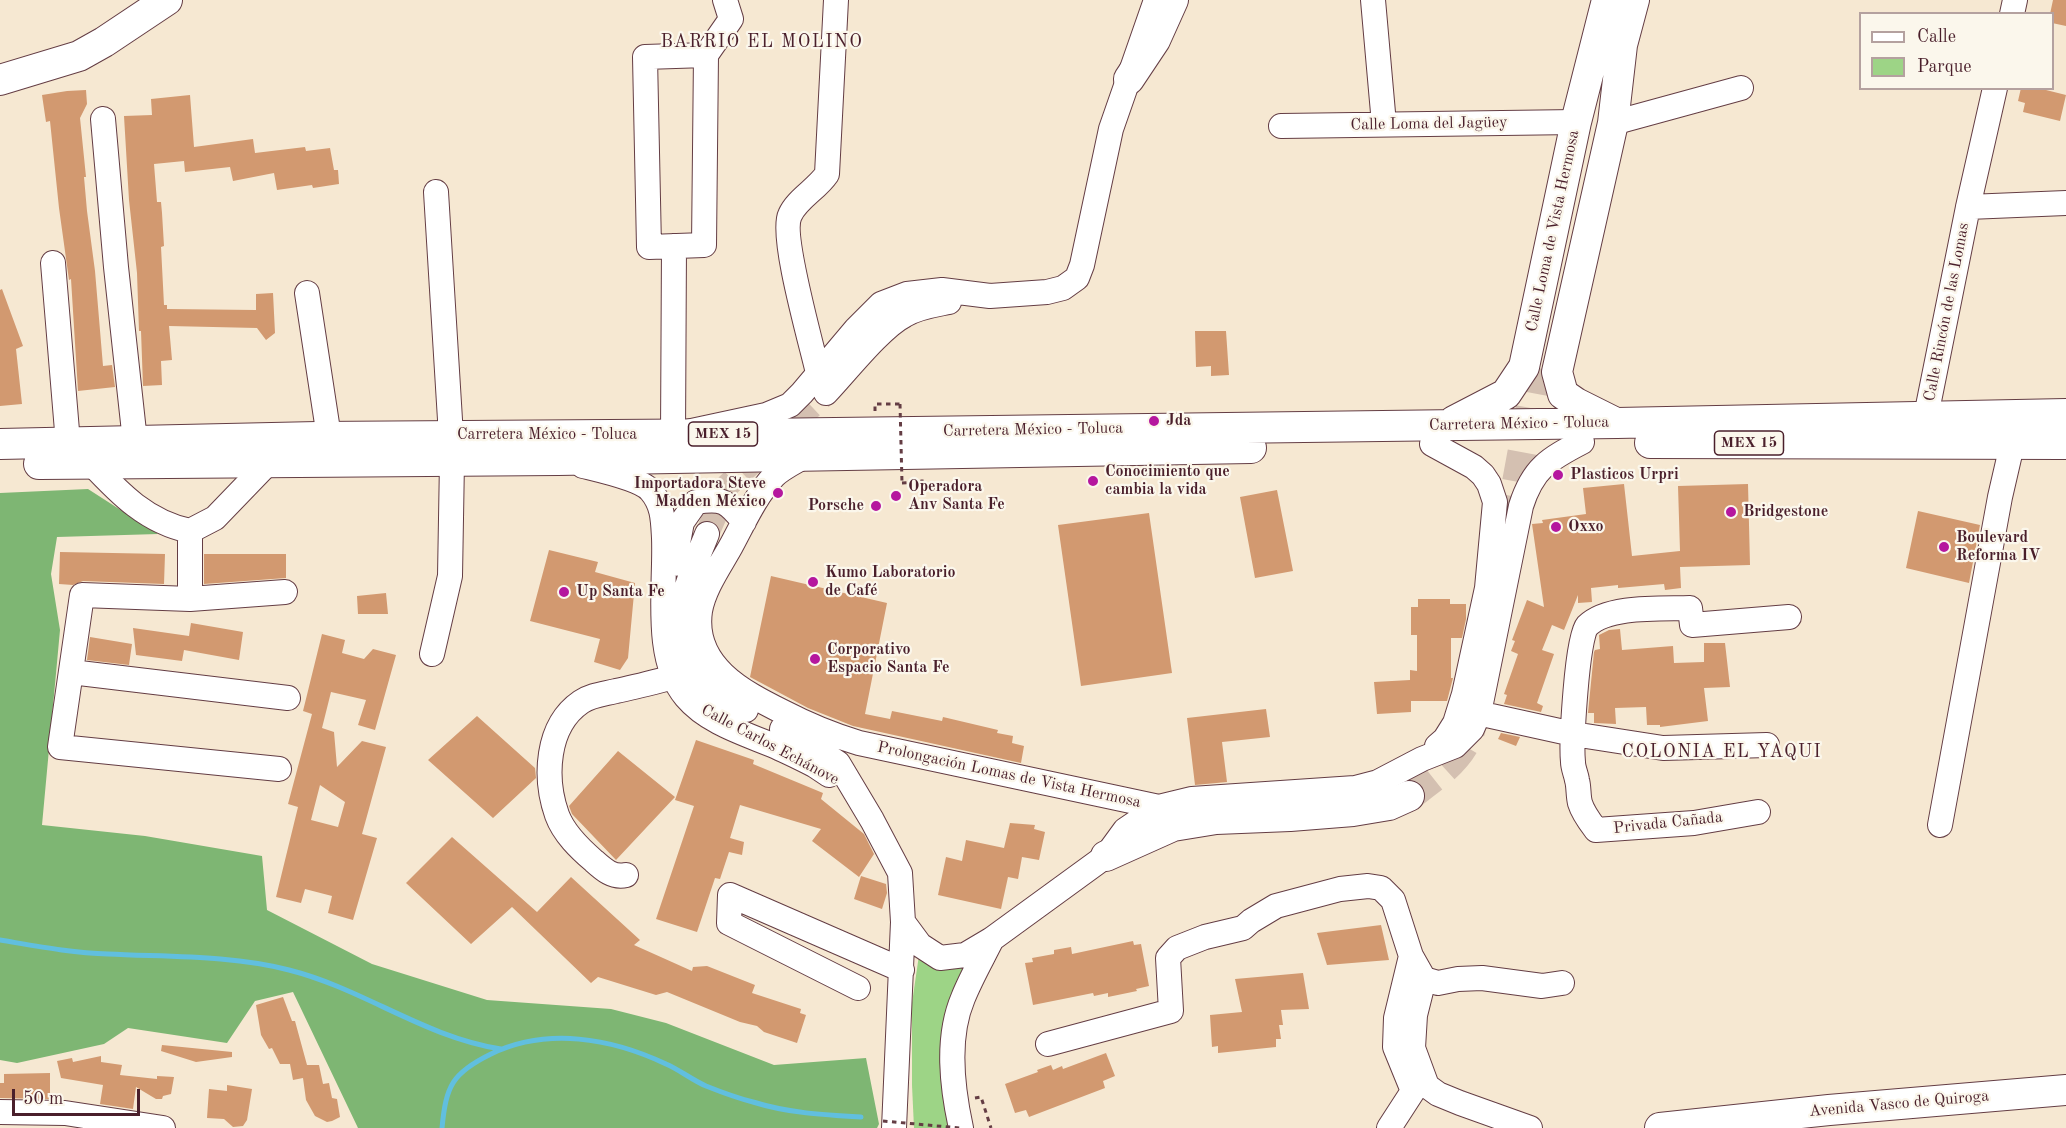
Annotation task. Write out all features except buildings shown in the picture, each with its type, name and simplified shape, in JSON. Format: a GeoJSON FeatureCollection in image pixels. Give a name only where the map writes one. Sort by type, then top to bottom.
{"type":"FeatureCollection","features":[{"type":"Feature","properties":{"kind":"main road"},"geometry":{"type":"LineString","coordinates":[[0,80],[79,56],[167,0]]}},
{"type":"Feature","properties":{"kind":"main road"},"geometry":{"type":"LineString","coordinates":[[1129,80],[1155,40],[1173,0]]}},
{"type":"Feature","properties":{"kind":"main road","name":"Calle Loma de Vista Hermosa"},"geometry":{"type":"LineString","coordinates":[[1539,369],[1576,122],[1607,0]]}},
{"type":"Feature","properties":{"kind":"main road","name":"Calle Loma de Vista Hermosa"},"geometry":{"type":"LineString","coordinates":[[1439,434],[1506,394],[1539,369],[1613,123],[1622,45],[1634,0]]}},
{"type":"Feature","properties":{"kind":"main road"},"geometry":{"type":"LineString","coordinates":[[1617,423],[1563,394],[1539,369],[1602,91],[1622,45]]}},
{"type":"Feature","properties":{"kind":"main road","name":"Carretera México - Toluca"},"geometry":{"type":"LineString","coordinates":[[0,444],[329,437],[558,460],[805,456],[1439,434],[1617,423],[2066,414]]}},
{"type":"Feature","properties":{"kind":"main road","name":"Carretera México - Toluca"},"geometry":{"type":"LineString","coordinates":[[0,464],[269,462],[674,435],[1439,434],[1582,442],[2066,444]]}},
{"type":"Feature","properties":{"kind":"main road"},"geometry":{"type":"LineString","coordinates":[[1106,856],[1173,826],[1216,819],[1353,811],[1389,805],[1409,796]]}},
{"type":"Feature","properties":{"kind":"main road","name":"Avenida Vasco de Quiroga"},"geometry":{"type":"LineString","coordinates":[[1660,1128],[1829,1110],[2066,1090]]}},
{"type":"Feature","properties":{"kind":"street"},"geometry":{"type":"LineString","coordinates":[[706,55],[645,57],[649,247],[704,245],[706,55],[731,19],[725,0]]}},
{"type":"Feature","properties":{"kind":"street"},"geometry":{"type":"LineString","coordinates":[[822,383],[793,270],[786,226],[793,210],[827,174],[836,0]]}},
{"type":"Feature","properties":{"kind":"street"},"geometry":{"type":"LineString","coordinates":[[674,246],[674,435],[766,416],[790,405],[822,383],[905,315],[929,306],[990,296],[1047,292],[1063,288],[1077,278],[1084,256],[1111,129],[1156,0]]}},
{"type":"Feature","properties":{"kind":"street"},"geometry":{"type":"LineString","coordinates":[[1373,0],[1384,124]]}},
{"type":"Feature","properties":{"kind":"street"},"geometry":{"type":"LineString","coordinates":[[1613,123],[1741,88]]}},
{"type":"Feature","properties":{"kind":"street","name":"Calle Rincón de las Lomas"},"geometry":{"type":"LineString","coordinates":[[1926,416],[1968,207],[1995,90]]}},
{"type":"Feature","properties":{"kind":"street"},"geometry":{"type":"LineString","coordinates":[[103,119],[135,441]]}},
{"type":"Feature","properties":{"kind":"street","name":"Calle Loma del Jagüey"},"geometry":{"type":"LineString","coordinates":[[1281,126],[1576,122]]}},
{"type":"Feature","properties":{"kind":"street"},"geometry":{"type":"LineString","coordinates":[[432,654],[450,576],[451,449],[436,192]]}},
{"type":"Feature","properties":{"kind":"street","name":"Calle Rincón de las Lomas"},"geometry":{"type":"LineString","coordinates":[[1968,207],[2066,203]]}},
{"type":"Feature","properties":{"kind":"street"},"geometry":{"type":"LineString","coordinates":[[53,263],[68,443]]}},
{"type":"Feature","properties":{"kind":"street"},"geometry":{"type":"LineString","coordinates":[[307,293],[329,437]]}},
{"type":"Feature","properties":{"kind":"street"},"geometry":{"type":"LineString","coordinates":[[1439,434],[1483,475],[1496,502],[1506,495],[1513,496],[1521,506]]}},
{"type":"Feature","properties":{"kind":"street","name":"Prolongación Lomas de Vista Hermosa"},"geometry":{"type":"LineString","coordinates":[[961,1128],[955,1101],[952,1041],[962,1000],[992,939],[1106,856],[1125,830],[1159,807],[1192,799],[1355,788],[1378,782],[1422,759],[1445,739],[1455,723],[1469,711],[1527,488],[1548,461],[1582,442]]}},
{"type":"Feature","properties":{"kind":"street"},"geometry":{"type":"LineString","coordinates":[[1940,825],[2000,497],[2012,445]]}},
{"type":"Feature","properties":{"kind":"street","name":"Calle Carlos Echánove"},"geometry":{"type":"LineString","coordinates":[[805,456],[775,474],[759,496],[706,593],[700,612],[700,633],[705,650],[723,676],[745,693],[826,734],[859,743]]}},
{"type":"Feature","properties":{"kind":"street","name":"Calle Carlos Echánove"},"geometry":{"type":"LineString","coordinates":[[558,460],[624,477],[650,489],[662,510],[665,567],[663,615],[667,659],[674,677],[687,698],[711,717],[814,765],[856,791],[900,873],[903,922],[902,970],[888,1125]]}},
{"type":"Feature","properties":{"kind":"street"},"geometry":{"type":"LineString","coordinates":[[91,463],[123,497],[143,511],[165,523],[190,531],[215,518],[269,462]]}},
{"type":"Feature","properties":{"kind":"street"},"geometry":{"type":"LineString","coordinates":[[663,615],[672,584],[682,522],[696,502],[716,499],[732,507],[744,522]]}},
{"type":"Feature","properties":{"kind":"street","name":"Prolongación Lomas de Vista Hermosa"},"geometry":{"type":"LineString","coordinates":[[1469,711],[1487,588],[1496,502]]}},
{"type":"Feature","properties":{"kind":"street"},"geometry":{"type":"LineString","coordinates":[[190,531],[190,599]]}},
{"type":"Feature","properties":{"kind":"street"},"geometry":{"type":"LineString","coordinates":[[707,534],[686,587],[680,621],[681,648],[686,663],[711,690],[803,740],[838,763],[856,791]]}},
{"type":"Feature","properties":{"kind":"street"},"geometry":{"type":"LineString","coordinates":[[279,769],[60,747],[82,595],[190,599],[285,592]]}},
{"type":"Feature","properties":{"kind":"street"},"geometry":{"type":"LineString","coordinates":[[1573,734],[1581,642],[1586,627],[1600,616],[1617,612],[1690,608],[1692,625],[1789,617]]}},
{"type":"Feature","properties":{"kind":"street"},"geometry":{"type":"LineString","coordinates":[[71,672],[288,698]]}},
{"type":"Feature","properties":{"kind":"street"},"geometry":{"type":"LineString","coordinates":[[626,875],[619,877],[597,864],[575,844],[558,817],[550,783],[551,753],[557,728],[566,714],[582,701],[674,677]]}},
{"type":"Feature","properties":{"kind":"street"},"geometry":{"type":"LineString","coordinates":[[1469,711],[1573,734],[1663,748],[1767,745]]}},
{"type":"Feature","properties":{"kind":"street","name":"Privada Cañada"},"geometry":{"type":"LineString","coordinates":[[1573,734],[1572,764],[1578,781],[1580,802],[1586,817],[1596,830],[1694,823],[1758,812]]}},
{"type":"Feature","properties":{"kind":"street","name":"Prolongación Lomas de Vista Hermosa"},"geometry":{"type":"LineString","coordinates":[[859,743],[1159,807]]}},
{"type":"Feature","properties":{"kind":"street"},"geometry":{"type":"LineString","coordinates":[[1048,1044],[1171,1011],[1168,958],[1177,948],[1205,937],[1243,928],[1276,906],[1340,889],[1368,886],[1382,888],[1393,900],[1411,956],[1415,1015],[1413,1048],[1427,1086],[1438,1094],[1460,1103],[1530,1128]]}},
{"type":"Feature","properties":{"kind":"street"},"geometry":{"type":"LineString","coordinates":[[858,988],[729,923],[730,895],[902,970]]}},
{"type":"Feature","properties":{"kind":"street"},"geometry":{"type":"LineString","coordinates":[[903,922],[920,945],[940,958],[965,954],[992,939]]}},
{"type":"Feature","properties":{"kind":"street"},"geometry":{"type":"LineString","coordinates":[[1414,980],[1438,983],[1482,978],[1542,986],[1563,983]]}},
{"type":"Feature","properties":{"kind":"street"},"geometry":{"type":"LineString","coordinates":[[1389,1128],[1413,1091],[1395,1047],[1396,1018],[1414,980]]}},
{"type":"Feature","properties":{"kind":"street"},"geometry":{"type":"LineString","coordinates":[[955,1101],[975,1128]]}},
{"type":"Feature","properties":{"kind":"street"},"geometry":{"type":"LineString","coordinates":[[0,1112],[163,1128]]}},
{"type":"Feature","properties":{"kind":"path"},"geometry":{"type":"LineString","coordinates":[[900,404],[902,483]]}},
{"type":"Feature","properties":{"kind":"path"},"geometry":{"type":"LineString","coordinates":[[981,1097],[991,1128]]}},
{"type":"Feature","properties":{"kind":"path"},"geometry":{"type":"LineString","coordinates":[[888,1125],[961,1128]]}},
{"type":"Feature","properties":{"kind":"green space"},"geometry":{"type":"Polygon","coordinates":[[[88,489],[158,534],[57,537],[51,574],[60,630],[42,825],[145,836],[262,856],[267,910],[372,964],[487,1000],[611,1009],[666,1023],[774,1065],[866,1058],[879,1124],[877,1128],[358,1128],[293,992],[255,1001],[227,1043],[128,1028],[104,1044],[17,1063],[0,1060],[0,493],[88,489]]]}},
{"type":"Feature","properties":{"kind":"green space"},"geometry":{"type":"Polygon","coordinates":[[[919,955],[964,968],[953,1128],[914,1128],[912,1003],[919,955]]]}},
{"type":"Feature","properties":{"kind":"waterway"},"geometry":{"type":"LineString","coordinates":[[0,940],[81,952],[199,958],[267,965],[316,978],[446,1034],[501,1049]]}},
{"type":"Feature","properties":{"kind":"waterway"},"geometry":{"type":"LineString","coordinates":[[442,1128],[449,1091],[453,1082],[467,1068],[491,1054],[512,1046],[556,1038],[601,1042],[645,1055],[706,1086],[766,1106],[806,1113],[861,1117]]}},
{"type":"Feature","properties":{"kind":"tunnel"},"geometry":{"type":"LineString","coordinates":[[1509,526],[1538,368]]}},
{"type":"Feature","properties":{"kind":"tunnel"},"geometry":{"type":"LineString","coordinates":[[707,534],[728,485],[826,393]]}},
{"type":"Feature","properties":{"kind":"tunnel"},"geometry":{"type":"LineString","coordinates":[[1409,796],[1439,773],[1456,756],[1469,735],[1472,723]]}},
{"type":"Feature","properties":{"kind":"place","name":"Jda"},"geometry":{"type":"Point","coordinates":[1154,421]}},
{"type":"Feature","properties":{"kind":"place","name":"Plasticos Urpri"},"geometry":{"type":"Point","coordinates":[1558,475]}},
{"type":"Feature","properties":{"kind":"place","name":"Conocimiento que cambia la vida"},"geometry":{"type":"Point","coordinates":[1093,481]}},
{"type":"Feature","properties":{"kind":"place","name":"Importadora Steve Madden México"},"geometry":{"type":"Point","coordinates":[778,493]}},
{"type":"Feature","properties":{"kind":"place","name":"Operadora Anv Santa Fe"},"geometry":{"type":"Point","coordinates":[896,496]}},
{"type":"Feature","properties":{"kind":"place","name":"Porsche"},"geometry":{"type":"Point","coordinates":[876,506]}},
{"type":"Feature","properties":{"kind":"place","name":"Bridgestone"},"geometry":{"type":"Point","coordinates":[1731,512]}},
{"type":"Feature","properties":{"kind":"place","name":"Oxxo"},"geometry":{"type":"Point","coordinates":[1556,527]}},
{"type":"Feature","properties":{"kind":"place","name":"Boulevard Reforma IV"},"geometry":{"type":"Point","coordinates":[1944,547]}},
{"type":"Feature","properties":{"kind":"place","name":"Kumo Laboratorio de Café"},"geometry":{"type":"Point","coordinates":[813,582]}},
{"type":"Feature","properties":{"kind":"place","name":"Up Santa Fe"},"geometry":{"type":"Point","coordinates":[564,592]}},
{"type":"Feature","properties":{"kind":"place","name":"Corporativo Espacio Santa Fe"},"geometry":{"type":"Point","coordinates":[815,659]}},
{"type":"Feature","properties":{"kind":"district","name":"BARRIO EL MOLINO"},"geometry":{"type":"Point","coordinates":[762,42]}},
{"type":"Feature","properties":{"kind":"district","name":"COLONIA EL YAQUI"},"geometry":{"type":"Point","coordinates":[1722,752]}}]}
